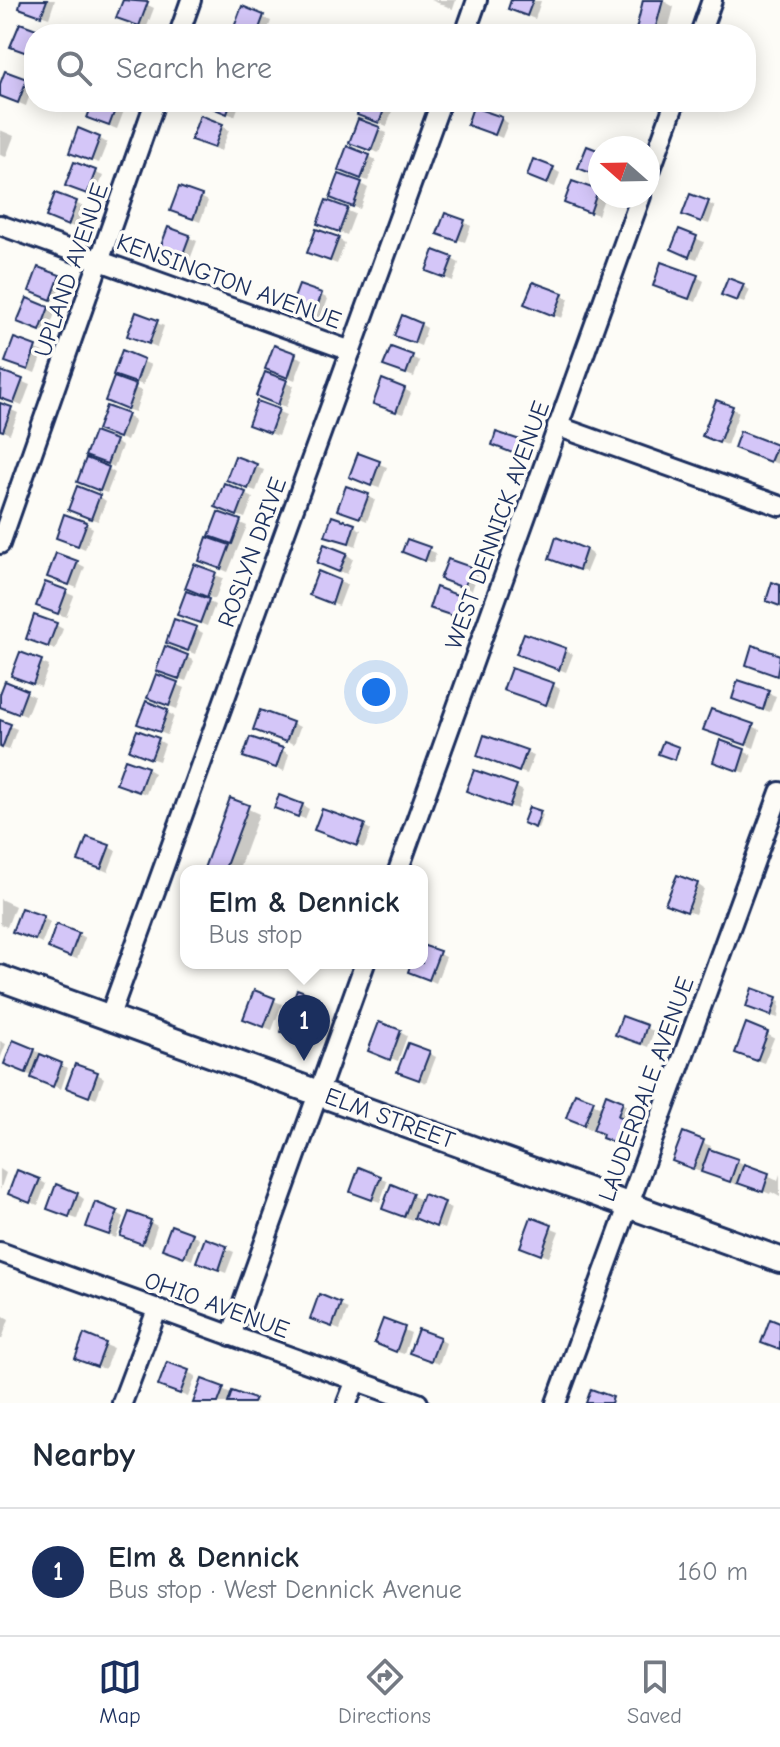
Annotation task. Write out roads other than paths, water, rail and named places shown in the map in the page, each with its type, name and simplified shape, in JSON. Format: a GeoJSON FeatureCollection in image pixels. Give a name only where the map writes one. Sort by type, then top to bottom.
{"type":"FeatureCollection","features":[{"type":"Feature","properties":{"kind":"street"},"geometry":{"type":"LineString","coordinates":[[183,24],[191,0]]}},
{"type":"Feature","properties":{"kind":"street"},"geometry":{"type":"LineString","coordinates":[[469,24],[477,0]]}},
{"type":"Feature","properties":{"kind":"street"},"geometry":{"type":"LineString","coordinates":[[704,24],[712,0]]}},
{"type":"Feature","properties":{"kind":"street","name":"UPLAND AVENUE"},"geometry":{"type":"LineString","coordinates":[[0,544],[152,112]]}},
{"type":"Feature","properties":{"kind":"street","name":"ROSLYN DRIVE"},"geometry":{"type":"LineString","coordinates":[[109,1018],[437,112]]}},
{"type":"Feature","properties":{"kind":"street"},"geometry":{"type":"LineString","coordinates":[[660,144],[671,112]]}},
{"type":"Feature","properties":{"kind":"street","name":"WEST DENNICK AVENUE"},"geometry":{"type":"LineString","coordinates":[[400,865],[637,208]]}},
{"type":"Feature","properties":{"kind":"street","name":"KENSINGTON AVENUE"},"geometry":{"type":"LineString","coordinates":[[0,225],[351,351]]}},
{"type":"Feature","properties":{"kind":"street"},"geometry":{"type":"LineString","coordinates":[[557,426],[780,506]]}},
{"type":"Feature","properties":{"kind":"street","name":"LAUDERDALE AVENUE"},"geometry":{"type":"LineString","coordinates":[[556,1403],[780,792]]}},
{"type":"Feature","properties":{"kind":"street"},"geometry":{"type":"LineString","coordinates":[[231,1336],[363,969]]}},
{"type":"Feature","properties":{"kind":"street","name":"ELM STREET"},"geometry":{"type":"LineString","coordinates":[[0,978],[780,1260]]}},
{"type":"Feature","properties":{"kind":"street","name":"OHIO AVENUE"},"geometry":{"type":"LineString","coordinates":[[0,1252],[418,1403]]}},
{"type":"Feature","properties":{"kind":"street"},"geometry":{"type":"LineString","coordinates":[[122,1403],[157,1310]]}},
{"type":"Feature","properties":{"kind":"street"},"geometry":{"type":"LineString","coordinates":[[347,1403],[356,1380]]}},
{"type":"Feature","properties":{"kind":"place","name":"Elm & Dennick"},"geometry":{"type":"Point","coordinates":[304,1061]}}]}
